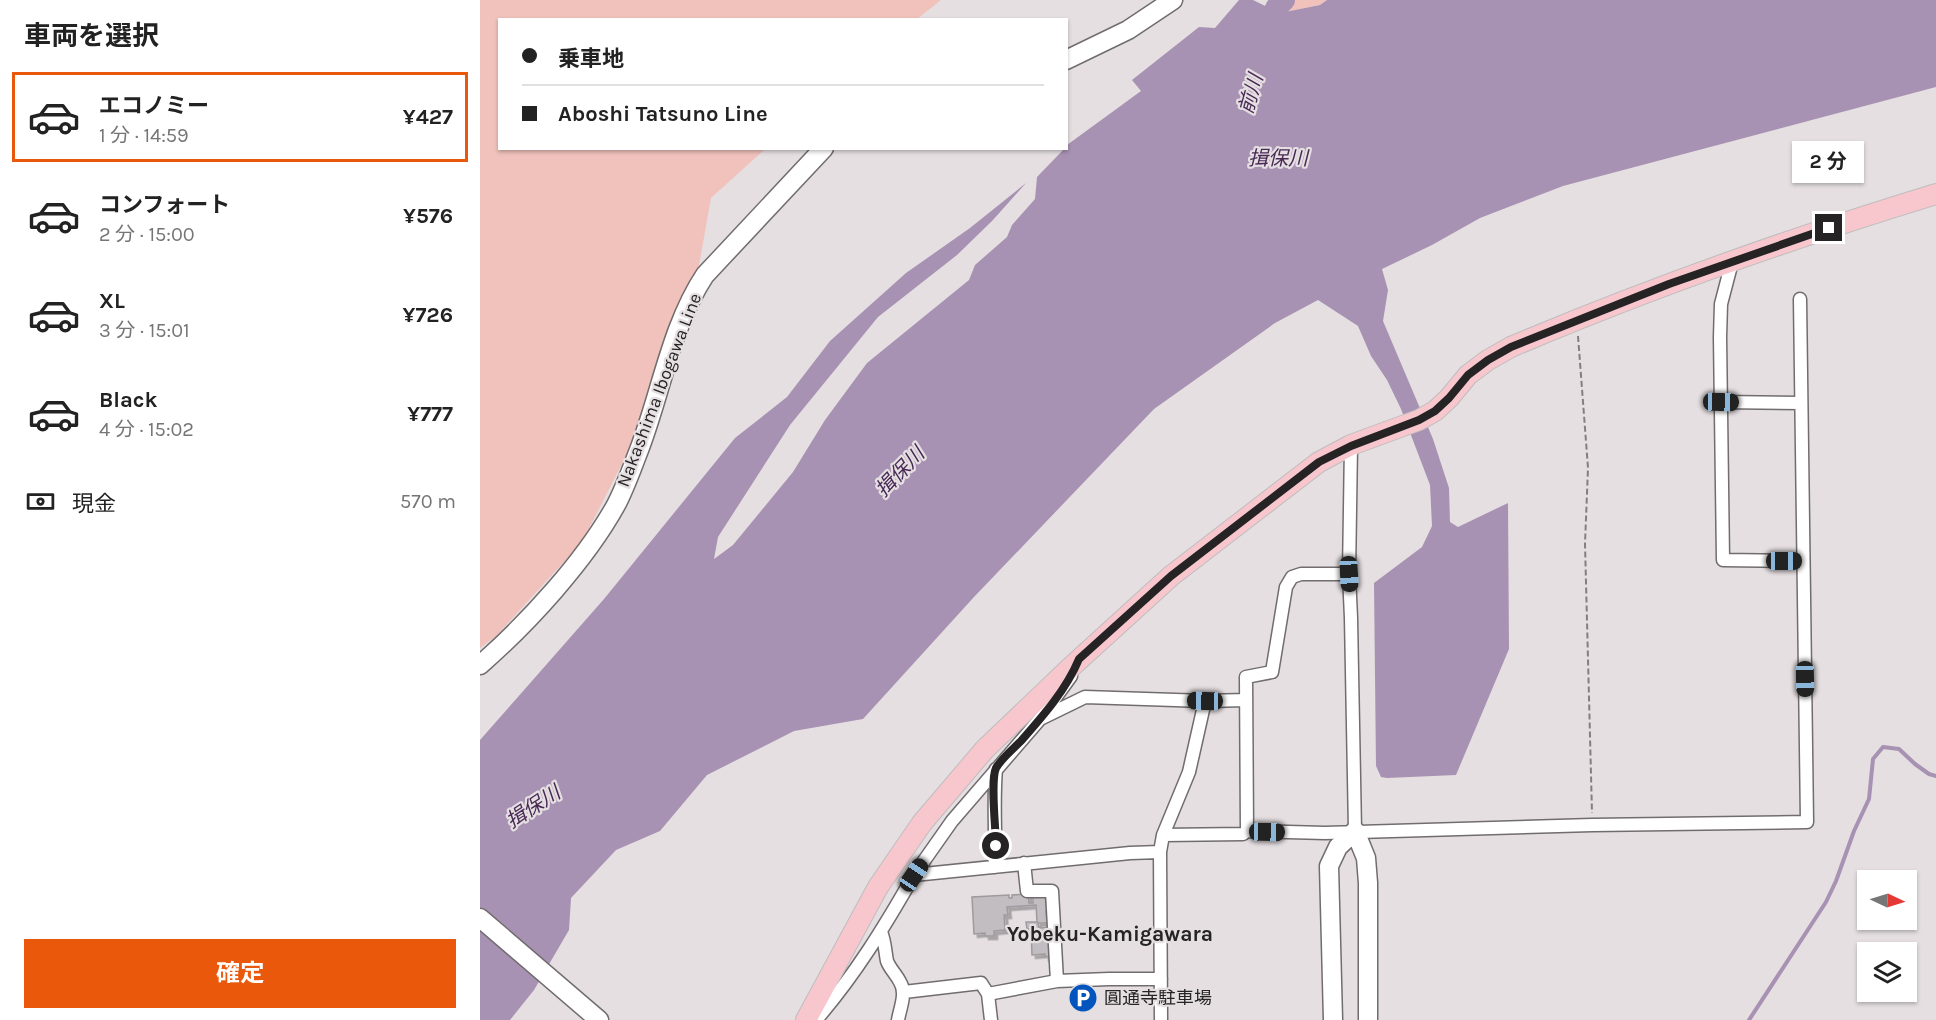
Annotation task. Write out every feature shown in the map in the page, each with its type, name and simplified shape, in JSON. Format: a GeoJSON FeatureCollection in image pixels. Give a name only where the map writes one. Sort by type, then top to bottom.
{"type":"FeatureCollection","features":[{"type":"Feature","properties":{"kind":"main road"},"geometry":{"type":"LineString","coordinates":[[1068,59],[1128,30],[1173,0]]}},
{"type":"Feature","properties":{"kind":"main road","name":"Nakashima Ibogawa Line"},"geometry":{"type":"LineString","coordinates":[[480,665],[566,576],[584,554],[616,505],[639,450],[684,314],[705,275],[822,150]]}},
{"type":"Feature","properties":{"kind":"main road"},"geometry":{"type":"LineString","coordinates":[[806,1020],[878,887],[922,823],[985,749],[1079,659],[1171,576],[1319,462],[1435,411],[1468,375],[1511,347],[1669,284],[1809,234],[1936,194]]}},
{"type":"Feature","properties":{"kind":"main road"},"geometry":{"type":"LineString","coordinates":[[1333,1020],[1329,866],[1338,847],[1354,831],[1366,858],[1368,883],[1368,1020]]}},
{"type":"Feature","properties":{"kind":"main road"},"geometry":{"type":"LineString","coordinates":[[480,918],[599,1020]]}},
{"type":"Feature","properties":{"kind":"street"},"geometry":{"type":"LineString","coordinates":[[1732,262],[1721,304],[1720,337],[1723,560],[1803,561]]}},
{"type":"Feature","properties":{"kind":"street"},"geometry":{"type":"LineString","coordinates":[[1163,835],[1243,834],[1247,831],[1325,833],[1592,825],[1807,822],[1800,299]]}},
{"type":"Feature","properties":{"kind":"street"},"geometry":{"type":"LineString","coordinates":[[1721,402],[1801,403]]}},
{"type":"Feature","properties":{"kind":"street"},"geometry":{"type":"LineString","coordinates":[[1351,446],[1349,574],[1354,831]]}},
{"type":"Feature","properties":{"kind":"street"},"geometry":{"type":"LineString","coordinates":[[1247,831],[1246,677],[1272,672],[1286,587],[1292,577],[1301,574],[1349,574]]}},
{"type":"Feature","properties":{"kind":"street"},"geometry":{"type":"LineString","coordinates":[[816,1020],[841,991],[951,821],[1040,719],[1073,674],[1079,659]]}},
{"type":"Feature","properties":{"kind":"street"},"geometry":{"type":"LineString","coordinates":[[1040,719],[1085,697],[1246,700]]}},
{"type":"Feature","properties":{"kind":"street"},"geometry":{"type":"LineString","coordinates":[[1161,1020],[1160,852],[1163,835],[1189,772],[1205,701]]}},
{"type":"Feature","properties":{"kind":"street"},"geometry":{"type":"LineString","coordinates":[[995,867],[996,826],[993,797],[996,769]]}},
{"type":"Feature","properties":{"kind":"street"},"geometry":{"type":"LineString","coordinates":[[914,875],[1160,852]]}},
{"type":"Feature","properties":{"kind":"street"},"geometry":{"type":"LineString","coordinates":[[1024,864],[1027,891],[1052,891],[1057,981]]}},
{"type":"Feature","properties":{"kind":"street"},"geometry":{"type":"LineString","coordinates":[[881,932],[887,960],[904,992],[898,1020]]}},
{"type":"Feature","properties":{"kind":"street"},"geometry":{"type":"LineString","coordinates":[[988,994],[1057,981],[1161,980]]}},
{"type":"Feature","properties":{"kind":"street"},"geometry":{"type":"LineString","coordinates":[[904,992],[981,983],[988,994],[991,1020]]}},
{"type":"Feature","properties":{"kind":"path"},"geometry":{"type":"LineString","coordinates":[[1577,320],[1588,468],[1585,544],[1592,825]]}},
{"type":"Feature","properties":{"kind":"shaded area"},"geometry":{"type":"Polygon","coordinates":[[[480,0],[941,0],[918,18],[498,18],[498,150],[764,150],[711,198],[698,271],[643,423],[582,542],[496,636],[480,648],[480,0]]]}},
{"type":"Feature","properties":{"kind":"shaded area"},"geometry":{"type":"Polygon","coordinates":[[[1276,0],[1327,0],[1320,5],[1280,13],[1273,3],[1276,0]]]}},
{"type":"Feature","properties":{"kind":"water","name":"揖保川"},"geometry":{"type":"Polygon","coordinates":[[[1239,0],[1253,0],[1280,13],[1320,5],[1327,0],[1936,0],[1936,87],[1563,186],[1480,218],[1382,269],[1388,290],[1383,321],[1433,439],[1449,488],[1450,522],[1458,527],[1508,503],[1509,649],[1456,775],[1387,778],[1381,777],[1376,766],[1374,583],[1422,547],[1432,526],[1430,485],[1401,409],[1387,380],[1371,356],[1358,326],[1318,300],[1275,323],[1154,409],[974,597],[863,719],[794,731],[707,775],[660,831],[616,850],[571,898],[569,930],[534,990],[510,1020],[480,1020],[480,740],[604,599],[735,438],[787,397],[830,341],[906,273],[970,228],[1026,183],[957,255],[878,317],[790,425],[718,537],[714,559],[733,545],[793,472],[825,420],[867,363],[969,280],[975,265],[1007,237],[1012,225],[1035,199],[1037,177],[1063,150],[1068,150],[1068,144],[1141,91],[1132,80],[1199,27],[1215,28],[1239,0]]]}},
{"type":"Feature","properties":{"kind":"building"},"geometry":{"type":"Polygon","coordinates":[[[1028,894],[1029,903],[1033,903],[1033,895],[1045,894],[1049,911],[1046,911],[1047,923],[1038,923],[1039,928],[1049,927],[1051,954],[1049,956],[1032,955],[1031,929],[1027,929],[1026,922],[1037,922],[1036,905],[1007,907],[1008,915],[1004,915],[1005,930],[994,931],[994,936],[985,936],[985,933],[974,934],[972,897],[1009,895],[1009,898],[1012,898],[1012,895],[1028,894]]]}},
{"type":"Feature","properties":{"kind":"waterway","name":"前川"},"geometry":{"type":"LineString","coordinates":[[1267,39],[1276,8],[1284,0]]}},
{"type":"Feature","properties":{"kind":"waterway"},"geometry":{"type":"LineString","coordinates":[[1749,1020],[1826,902],[1836,881],[1854,831],[1869,799],[1873,759],[1883,747],[1899,749],[1915,764],[1936,776]]}},
{"type":"Feature","properties":{"kind":"place","name":"圓通寺駐車場"},"geometry":{"type":"Point","coordinates":[1083,998]}},
{"type":"Feature","properties":{"kind":"district","name":"Yobeku-Kamigawara"},"geometry":{"type":"Point","coordinates":[1110,934]}},
{"type":"Feature","properties":{"kind":"route"},"geometry":{"type":"LineString","coordinates":[[996,846],[993,797],[996,769],[1040,719],[1073,674],[1079,659],[1171,576],[1319,462],[1435,411],[1468,375],[1511,347],[1669,284],[1829,228]]}}]}
